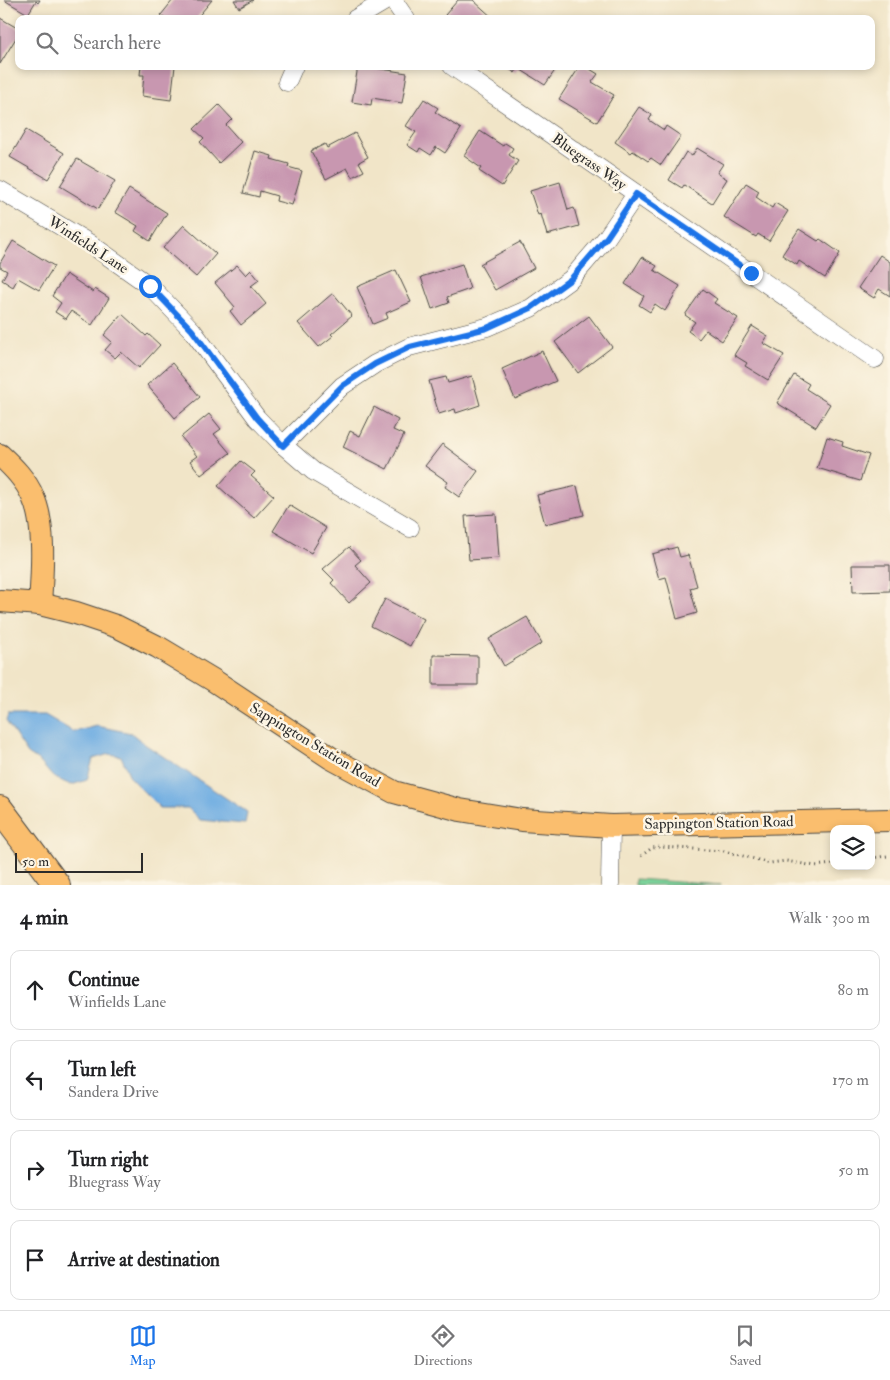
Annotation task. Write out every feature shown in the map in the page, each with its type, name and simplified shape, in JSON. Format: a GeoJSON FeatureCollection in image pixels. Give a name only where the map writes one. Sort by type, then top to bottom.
{"type":"FeatureCollection","features":[{"type":"Feature","properties":{"kind":"highway"},"geometry":{"type":"LineString","coordinates":[[0,809],[57,885]]}},
{"type":"Feature","properties":{"kind":"main road"},"geometry":{"type":"LineString","coordinates":[[0,455],[16,469],[33,497],[40,527],[42,566],[40,604]]}},
{"type":"Feature","properties":{"kind":"main road","name":"Sappington Station Road"},"geometry":{"type":"LineString","coordinates":[[0,602],[40,604],[76,613],[118,627],[158,647],[213,680],[331,758],[394,792],[460,810],[522,820],[612,826],[890,820]]}},
{"type":"Feature","properties":{"kind":"street"},"geometry":{"type":"LineString","coordinates":[[361,15],[387,0]]}},
{"type":"Feature","properties":{"kind":"street"},"geometry":{"type":"LineString","coordinates":[[393,0],[403,15]]}},
{"type":"Feature","properties":{"kind":"street","name":"Bluegrass Way"},"geometry":{"type":"LineString","coordinates":[[458,70],[875,359]]}},
{"type":"Feature","properties":{"kind":"street","name":"Winfields Lane"},"geometry":{"type":"LineString","coordinates":[[0,190],[89,243],[150,286],[192,330],[257,418],[283,446],[313,471],[410,528]]}},
{"type":"Feature","properties":{"kind":"street"},"geometry":{"type":"LineString","coordinates":[[283,446],[342,386],[375,364],[410,347],[487,328],[531,308],[571,279],[607,237],[636,194]]}},
{"type":"Feature","properties":{"kind":"street"},"geometry":{"type":"LineString","coordinates":[[610,885],[612,826]]}},
{"type":"Feature","properties":{"kind":"path"},"geometry":{"type":"LineString","coordinates":[[641,856],[652,848],[661,847],[724,851],[770,863],[786,861],[815,866],[830,864]]}},
{"type":"Feature","properties":{"kind":"path"},"geometry":{"type":"LineString","coordinates":[[875,858],[887,856]]}},
{"type":"Feature","properties":{"kind":"green space"},"geometry":{"type":"Polygon","coordinates":[[[635,879],[722,885],[635,885],[635,879]]]}},
{"type":"Feature","properties":{"kind":"water"},"geometry":{"type":"Polygon","coordinates":[[[8,715],[45,715],[74,732],[97,726],[131,733],[247,812],[245,824],[200,820],[188,808],[160,808],[131,779],[121,756],[109,754],[93,759],[87,780],[71,785],[53,777],[40,762],[28,754],[6,721],[8,715]]]}},
{"type":"Feature","properties":{"kind":"building"},"geometry":{"type":"Polygon","coordinates":[[[4,0],[40,0],[38,3],[36,1],[28,14],[4,0]]]}},
{"type":"Feature","properties":{"kind":"building"},"geometry":{"type":"Polygon","coordinates":[[[173,0],[212,0],[199,15],[161,15],[173,0]]]}},
{"type":"Feature","properties":{"kind":"building"},"geometry":{"type":"Polygon","coordinates":[[[234,0],[253,0],[239,8],[234,0]]]}},
{"type":"Feature","properties":{"kind":"building"},"geometry":{"type":"Polygon","coordinates":[[[458,0],[473,0],[490,15],[445,15],[458,0]]]}},
{"type":"Feature","properties":{"kind":"building"},"geometry":{"type":"Polygon","coordinates":[[[0,18],[15,27],[15,40],[0,64],[0,18]]]}},
{"type":"Feature","properties":{"kind":"building"},"geometry":{"type":"Polygon","coordinates":[[[141,70],[175,70],[171,100],[142,96],[144,75],[140,75],[141,70]]]}},
{"type":"Feature","properties":{"kind":"building"},"geometry":{"type":"Polygon","coordinates":[[[357,70],[388,70],[407,73],[402,103],[372,98],[371,105],[352,102],[357,70]]]}},
{"type":"Feature","properties":{"kind":"building"},"geometry":{"type":"Polygon","coordinates":[[[521,70],[555,70],[545,85],[521,70]]]}},
{"type":"Feature","properties":{"kind":"building"},"geometry":{"type":"Polygon","coordinates":[[[577,70],[592,70],[598,74],[592,82],[614,95],[597,122],[559,99],[577,70]]]}},
{"type":"Feature","properties":{"kind":"building"},"geometry":{"type":"Polygon","coordinates":[[[424,99],[438,108],[435,112],[461,129],[445,153],[436,147],[431,155],[420,148],[418,152],[407,145],[416,132],[406,126],[424,99]]]}},
{"type":"Feature","properties":{"kind":"building"},"geometry":{"type":"Polygon","coordinates":[[[219,105],[232,119],[226,125],[241,142],[219,163],[200,142],[204,138],[194,129],[219,105]]]}},
{"type":"Feature","properties":{"kind":"building"},"geometry":{"type":"Polygon","coordinates":[[[639,107],[652,115],[649,120],[664,130],[666,126],[681,136],[661,165],[651,158],[648,161],[633,151],[631,153],[615,142],[639,107]]]}},
{"type":"Feature","properties":{"kind":"building"},"geometry":{"type":"Polygon","coordinates":[[[26,130],[64,153],[48,179],[10,157],[26,130]]]}},
{"type":"Feature","properties":{"kind":"building"},"geometry":{"type":"Polygon","coordinates":[[[480,131],[503,146],[505,143],[513,148],[509,155],[518,161],[502,186],[479,171],[481,168],[464,156],[480,131]]]}},
{"type":"Feature","properties":{"kind":"building"},"geometry":{"type":"Polygon","coordinates":[[[355,133],[368,157],[359,162],[364,171],[352,177],[347,168],[326,179],[311,151],[325,144],[327,148],[355,133]]]}},
{"type":"Feature","properties":{"kind":"building"},"geometry":{"type":"Polygon","coordinates":[[[697,148],[723,164],[717,173],[727,179],[712,203],[684,185],[682,188],[669,180],[686,152],[692,156],[697,148]]]}},
{"type":"Feature","properties":{"kind":"building"},"geometry":{"type":"Polygon","coordinates":[[[255,151],[272,156],[271,159],[289,164],[288,167],[302,171],[292,205],[276,201],[277,196],[260,191],[259,197],[243,193],[255,151]]]}},
{"type":"Feature","properties":{"kind":"building"},"geometry":{"type":"Polygon","coordinates":[[[77,159],[115,181],[98,209],[60,186],[77,159]]]}},
{"type":"Feature","properties":{"kind":"building"},"geometry":{"type":"Polygon","coordinates":[[[560,182],[568,210],[574,208],[579,226],[547,235],[541,214],[538,215],[530,191],[560,182]]]}},
{"type":"Feature","properties":{"kind":"building"},"geometry":{"type":"Polygon","coordinates":[[[746,183],[759,191],[756,197],[772,208],[775,203],[788,211],[769,241],[758,234],[756,237],[724,217],[746,183]]]}},
{"type":"Feature","properties":{"kind":"building"},"geometry":{"type":"Polygon","coordinates":[[[129,189],[167,213],[150,241],[135,231],[138,226],[115,212],[129,189]]]}},
{"type":"Feature","properties":{"kind":"building"},"geometry":{"type":"Polygon","coordinates":[[[184,225],[216,254],[196,277],[163,248],[184,225]]]}},
{"type":"Feature","properties":{"kind":"building"},"geometry":{"type":"Polygon","coordinates":[[[799,229],[818,241],[820,239],[840,253],[825,278],[799,261],[797,265],[782,255],[799,229]]]}},
{"type":"Feature","properties":{"kind":"building"},"geometry":{"type":"Polygon","coordinates":[[[13,241],[54,266],[39,290],[18,278],[13,287],[2,280],[7,271],[0,267],[0,263],[13,241]]]}},
{"type":"Feature","properties":{"kind":"building"},"geometry":{"type":"Polygon","coordinates":[[[520,242],[534,268],[495,290],[480,264],[520,242]]]}},
{"type":"Feature","properties":{"kind":"building"},"geometry":{"type":"Polygon","coordinates":[[[880,255],[890,262],[890,296],[879,289],[874,298],[858,288],[880,255]]]}},
{"type":"Feature","properties":{"kind":"building"},"geometry":{"type":"Polygon","coordinates":[[[642,257],[657,266],[654,270],[680,286],[665,311],[655,304],[650,312],[639,305],[644,296],[625,284],[642,257]]]}},
{"type":"Feature","properties":{"kind":"building"},"geometry":{"type":"Polygon","coordinates":[[[462,264],[470,289],[447,297],[449,303],[432,309],[421,277],[462,264]]]}},
{"type":"Feature","properties":{"kind":"building"},"geometry":{"type":"Polygon","coordinates":[[[237,265],[246,275],[251,270],[259,280],[251,286],[266,304],[241,325],[230,311],[235,307],[215,283],[237,265]]]}},
{"type":"Feature","properties":{"kind":"building"},"geometry":{"type":"Polygon","coordinates":[[[396,270],[411,302],[386,313],[388,318],[373,324],[357,287],[396,270]]]}},
{"type":"Feature","properties":{"kind":"building"},"geometry":{"type":"Polygon","coordinates":[[[66,274],[93,292],[95,289],[109,298],[92,325],[71,311],[66,319],[55,312],[61,303],[52,296],[66,274]]]}},
{"type":"Feature","properties":{"kind":"building"},"geometry":{"type":"Polygon","coordinates":[[[703,289],[717,299],[714,303],[738,318],[722,341],[706,330],[699,339],[688,331],[695,322],[685,315],[703,289]]]}},
{"type":"Feature","properties":{"kind":"building"},"geometry":{"type":"Polygon","coordinates":[[[333,293],[352,316],[331,334],[333,336],[319,347],[298,323],[333,293]]]}},
{"type":"Feature","properties":{"kind":"building"},"geometry":{"type":"Polygon","coordinates":[[[122,314],[146,336],[148,334],[160,345],[139,368],[121,352],[115,358],[105,350],[112,342],[104,335],[122,314]]]}},
{"type":"Feature","properties":{"kind":"building"},"geometry":{"type":"Polygon","coordinates":[[[589,316],[612,347],[578,373],[555,342],[589,316]]]}},
{"type":"Feature","properties":{"kind":"building"},"geometry":{"type":"Polygon","coordinates":[[[752,326],[768,336],[763,343],[784,355],[768,380],[745,366],[747,363],[734,355],[752,326]]]}},
{"type":"Feature","properties":{"kind":"building"},"geometry":{"type":"Polygon","coordinates":[[[542,351],[556,381],[515,399],[502,369],[542,351]]]}},
{"type":"Feature","properties":{"kind":"building"},"geometry":{"type":"Polygon","coordinates":[[[172,363],[200,397],[175,418],[147,385],[172,363]]]}},
{"type":"Feature","properties":{"kind":"building"},"geometry":{"type":"Polygon","coordinates":[[[794,375],[809,384],[806,389],[830,404],[816,427],[777,403],[794,375]]]}},
{"type":"Feature","properties":{"kind":"building"},"geometry":{"type":"Polygon","coordinates":[[[472,376],[480,405],[456,413],[455,409],[439,414],[429,381],[446,377],[448,383],[472,376]]]}},
{"type":"Feature","properties":{"kind":"building"},"geometry":{"type":"Polygon","coordinates":[[[374,407],[398,420],[393,430],[404,435],[387,469],[343,447],[350,431],[360,436],[374,407]]]}},
{"type":"Feature","properties":{"kind":"building"},"geometry":{"type":"Polygon","coordinates":[[[209,414],[221,429],[214,434],[230,453],[201,475],[190,461],[197,456],[181,437],[209,414]]]}},
{"type":"Feature","properties":{"kind":"building"},"geometry":{"type":"Polygon","coordinates":[[[827,437],[843,442],[842,446],[869,455],[860,481],[817,468],[827,437]]]}},
{"type":"Feature","properties":{"kind":"building"},"geometry":{"type":"Polygon","coordinates":[[[442,444],[478,471],[459,497],[445,487],[448,482],[425,466],[442,444]]]}},
{"type":"Feature","properties":{"kind":"building"},"geometry":{"type":"Polygon","coordinates":[[[241,461],[255,472],[251,476],[274,496],[254,518],[218,486],[241,461]]]}},
{"type":"Feature","properties":{"kind":"building"},"geometry":{"type":"Polygon","coordinates":[[[577,486],[584,515],[545,524],[537,495],[577,486]]]}},
{"type":"Feature","properties":{"kind":"building"},"geometry":{"type":"Polygon","coordinates":[[[289,505],[326,528],[311,553],[273,531],[289,505]]]}},
{"type":"Feature","properties":{"kind":"building"},"geometry":{"type":"Polygon","coordinates":[[[496,514],[499,558],[469,560],[465,516],[496,514]]]}},
{"type":"Feature","properties":{"kind":"building"},"geometry":{"type":"Polygon","coordinates":[[[349,547],[361,560],[355,565],[371,583],[349,603],[331,583],[334,580],[323,569],[349,547]]]}},
{"type":"Feature","properties":{"kind":"building"},"geometry":{"type":"Polygon","coordinates":[[[677,547],[680,557],[688,555],[697,586],[690,588],[697,613],[677,619],[666,577],[659,579],[652,554],[677,547]]]}},
{"type":"Feature","properties":{"kind":"building"},"geometry":{"type":"Polygon","coordinates":[[[852,565],[890,565],[890,591],[853,592],[852,565]]]}},
{"type":"Feature","properties":{"kind":"building"},"geometry":{"type":"Polygon","coordinates":[[[385,599],[424,619],[410,646],[371,626],[385,599]]]}},
{"type":"Feature","properties":{"kind":"building"},"geometry":{"type":"Polygon","coordinates":[[[527,617],[542,643],[504,666],[489,639],[527,617]]]}},
{"type":"Feature","properties":{"kind":"building"},"geometry":{"type":"Polygon","coordinates":[[[433,655],[478,656],[478,685],[433,685],[433,655]]]}},
{"type":"Feature","properties":{"kind":"route"},"geometry":{"type":"LineString","coordinates":[[150,286],[192,330],[257,418],[283,446],[342,386],[375,364],[410,347],[487,328],[531,308],[571,279],[607,237],[636,194],[751,273]]}}]}
